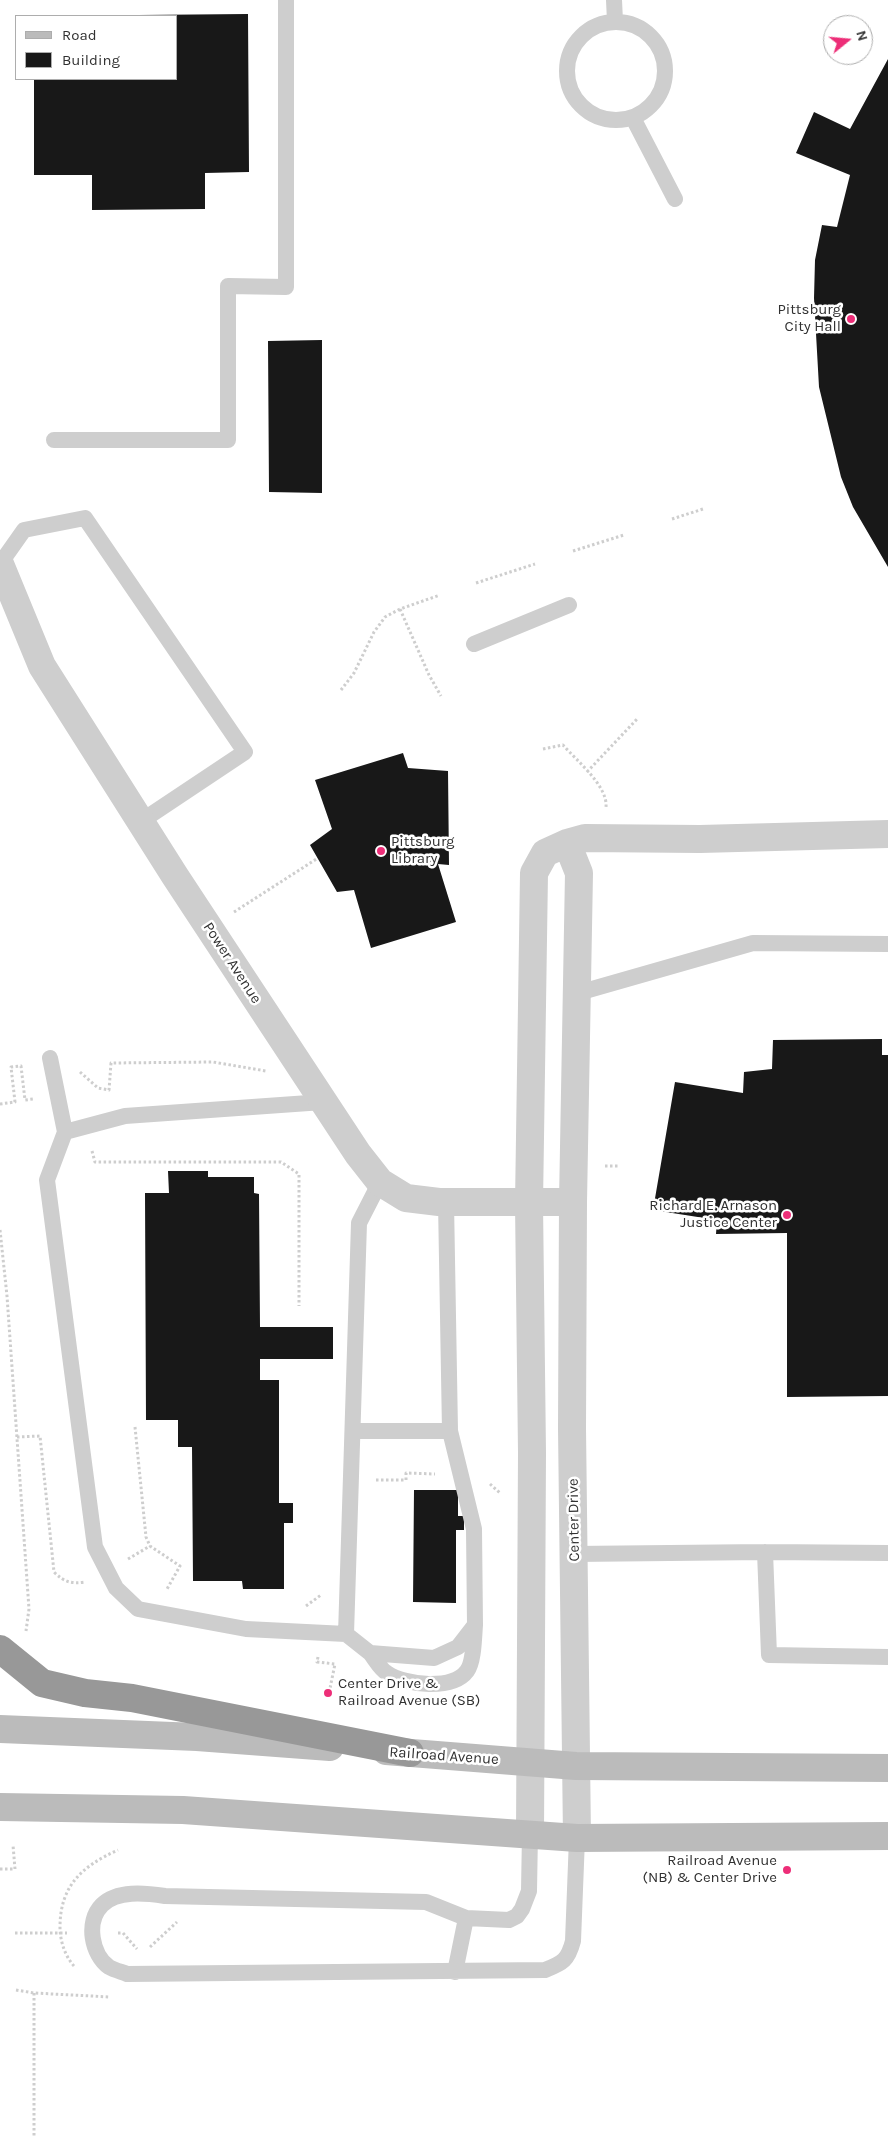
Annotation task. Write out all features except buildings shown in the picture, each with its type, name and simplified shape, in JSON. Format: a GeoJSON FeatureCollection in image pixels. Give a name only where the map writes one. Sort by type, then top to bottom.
{"type":"FeatureCollection","features":[{"type":"Feature","properties":{"kind":"highway"},"geometry":{"type":"LineString","coordinates":[[0,1649],[42,1683],[85,1693],[132,1698],[410,1753]]}},
{"type":"Feature","properties":{"kind":"main road","name":"Railroad Avenue"},"geometry":{"type":"LineString","coordinates":[[0,1729],[197,1737],[576,1766],[888,1768]]}},
{"type":"Feature","properties":{"kind":"main road"},"geometry":{"type":"LineString","coordinates":[[0,1808],[183,1810],[577,1838],[888,1836]]}},
{"type":"Feature","properties":{"kind":"street","name":"Power Avenue"},"geometry":{"type":"LineString","coordinates":[[0,564],[42,666],[140,822],[323,1102],[358,1154],[380,1182],[406,1198],[446,1202],[573,1202]]}},
{"type":"Feature","properties":{"kind":"street"},"geometry":{"type":"LineString","coordinates":[[530,1834],[532,1453],[529,1202],[534,872],[544,853],[585,838],[700,838],[888,834]]}},
{"type":"Feature","properties":{"kind":"street","name":"Center Drive"},"geometry":{"type":"LineString","coordinates":[[567,843],[579,873],[573,1202],[577,1838]]}},
{"type":"Feature","properties":{"kind":"lane"},"geometry":{"type":"LineString","coordinates":[[54,440],[228,440],[228,286],[286,287],[286,0]]}},
{"type":"Feature","properties":{"kind":"lane"},"geometry":{"type":"LineString","coordinates":[[614,0],[614,21]]}},
{"type":"Feature","properties":{"kind":"lane"},"geometry":{"type":"LineString","coordinates":[[614,21],[633,24],[658,43],[665,59],[666,77],[660,94],[649,109],[633,118],[617,121],[602,119],[590,113],[576,100],[568,81],[567,62],[573,46],[591,28],[614,21]]}},
{"type":"Feature","properties":{"kind":"lane"},"geometry":{"type":"LineString","coordinates":[[633,118],[675,199]]}},
{"type":"Feature","properties":{"kind":"lane"},"geometry":{"type":"LineString","coordinates":[[0,564],[24,530],[85,518],[245,752],[140,822]]}},
{"type":"Feature","properties":{"kind":"lane"},"geometry":{"type":"LineString","coordinates":[[474,644],[569,605]]}},
{"type":"Feature","properties":{"kind":"lane"},"geometry":{"type":"LineString","coordinates":[[578,993],[753,943],[888,944]]}},
{"type":"Feature","properties":{"kind":"lane"},"geometry":{"type":"LineString","coordinates":[[50,1058],[65,1132],[47,1180],[94,1547],[116,1588],[138,1609],[246,1629],[346,1634],[370,1653],[386,1673],[403,1680],[425,1684],[457,1680],[469,1670],[475,1625],[474,1529],[450,1431],[446,1202]]}},
{"type":"Feature","properties":{"kind":"lane"},"geometry":{"type":"LineString","coordinates":[[65,1132],[125,1116],[323,1102]]}},
{"type":"Feature","properties":{"kind":"lane"},"geometry":{"type":"LineString","coordinates":[[346,1634],[358,1223],[380,1182]]}},
{"type":"Feature","properties":{"kind":"lane"},"geometry":{"type":"LineString","coordinates":[[352,1431],[450,1431]]}},
{"type":"Feature","properties":{"kind":"lane"},"geometry":{"type":"LineString","coordinates":[[765,1552],[769,1655],[888,1657]]}},
{"type":"Feature","properties":{"kind":"lane"},"geometry":{"type":"LineString","coordinates":[[574,1554],[888,1553]]}},
{"type":"Feature","properties":{"kind":"lane"},"geometry":{"type":"LineString","coordinates":[[370,1653],[434,1658],[458,1647],[475,1625]]}},
{"type":"Feature","properties":{"kind":"lane"},"geometry":{"type":"LineString","coordinates":[[530,1834],[529,1891],[522,1909],[517,1916],[509,1920],[466,1918],[426,1902],[165,1896],[143,1893],[118,1896],[102,1905],[93,1920],[93,1942],[98,1956],[110,1968],[127,1974],[545,1970],[558,1965],[569,1956],[574,1926],[577,1838]]}},
{"type":"Feature","properties":{"kind":"lane"},"geometry":{"type":"LineString","coordinates":[[455,1972],[466,1918]]}},
{"type":"Feature","properties":{"kind":"path"},"geometry":{"type":"LineString","coordinates":[[672,519],[703,508]]}},
{"type":"Feature","properties":{"kind":"path"},"geometry":{"type":"LineString","coordinates":[[574,551],[624,535]]}},
{"type":"Feature","properties":{"kind":"path"},"geometry":{"type":"LineString","coordinates":[[476,583],[535,564]]}},
{"type":"Feature","properties":{"kind":"path"},"geometry":{"type":"LineString","coordinates":[[341,690],[354,673],[374,632],[385,617],[400,609],[440,595]]}},
{"type":"Feature","properties":{"kind":"path"},"geometry":{"type":"LineString","coordinates":[[400,609],[429,675],[441,696]]}},
{"type":"Feature","properties":{"kind":"path"},"geometry":{"type":"LineString","coordinates":[[587,772],[638,718]]}},
{"type":"Feature","properties":{"kind":"path"},"geometry":{"type":"LineString","coordinates":[[542,749],[563,745],[603,790],[607,800],[606,815]]}},
{"type":"Feature","properties":{"kind":"path"},"geometry":{"type":"LineString","coordinates":[[249,903],[318,858]]}},
{"type":"Feature","properties":{"kind":"path"},"geometry":{"type":"LineString","coordinates":[[76,1067],[85,1079],[98,1088],[110,1090],[111,1063],[213,1062],[268,1072]]}},
{"type":"Feature","properties":{"kind":"path"},"geometry":{"type":"LineString","coordinates":[[0,1104],[15,1102],[11,1067],[21,1066],[25,1100],[34,1099]]}},
{"type":"Feature","properties":{"kind":"path"},"geometry":{"type":"LineString","coordinates":[[90,1146],[95,1162],[281,1162],[299,1174],[299,1306]]}},
{"type":"Feature","properties":{"kind":"path"},"geometry":{"type":"LineString","coordinates":[[597,1166],[618,1166]]}},
{"type":"Feature","properties":{"kind":"path"},"geometry":{"type":"LineString","coordinates":[[0,1230],[7,1296],[17,1437],[28,1609],[26,1630]]}},
{"type":"Feature","properties":{"kind":"path"},"geometry":{"type":"LineString","coordinates":[[135,1427],[146,1537],[150,1546],[180,1566],[166,1589],[172,1593]]}},
{"type":"Feature","properties":{"kind":"path"},"geometry":{"type":"LineString","coordinates":[[17,1437],[40,1436],[54,1572],[63,1581],[76,1584],[90,1582]]}},
{"type":"Feature","properties":{"kind":"path"},"geometry":{"type":"LineString","coordinates":[[351,1479],[406,1480],[406,1474],[482,1475],[506,1499]]}},
{"type":"Feature","properties":{"kind":"path"},"geometry":{"type":"LineString","coordinates":[[121,1563],[150,1546]]}},
{"type":"Feature","properties":{"kind":"path"},"geometry":{"type":"LineString","coordinates":[[302,1609],[322,1594]]}},
{"type":"Feature","properties":{"kind":"path"},"geometry":{"type":"LineString","coordinates":[[314,1600],[319,1605]]}},
{"type":"Feature","properties":{"kind":"path"},"geometry":{"type":"LineString","coordinates":[[318,1656],[317,1662],[335,1664],[328,1698]]}},
{"type":"Feature","properties":{"kind":"path"},"geometry":{"type":"LineString","coordinates":[[0,1869],[15,1869],[13,1845]]}},
{"type":"Feature","properties":{"kind":"path"},"geometry":{"type":"LineString","coordinates":[[15,1933],[66,1933]]}},
{"type":"Feature","properties":{"kind":"path"},"geometry":{"type":"LineString","coordinates":[[34,1993],[34,2137]]}},
{"type":"Feature","properties":{"kind":"place","name":"Pittsburg City Hall"},"geometry":{"type":"Point","coordinates":[851,319]}},
{"type":"Feature","properties":{"kind":"place","name":"Pittsburg Library"},"geometry":{"type":"Point","coordinates":[381,851]}},
{"type":"Feature","properties":{"kind":"place","name":"Richard E. Arnason Justice Center"},"geometry":{"type":"Point","coordinates":[787,1215]}},
{"type":"Feature","properties":{"kind":"place","name":"Center Drive & Railroad Avenue (SB)"},"geometry":{"type":"Point","coordinates":[328,1693]}},
{"type":"Feature","properties":{"kind":"place","name":"Railroad Avenue (NB) & Center Drive"},"geometry":{"type":"Point","coordinates":[787,1870]}}]}
